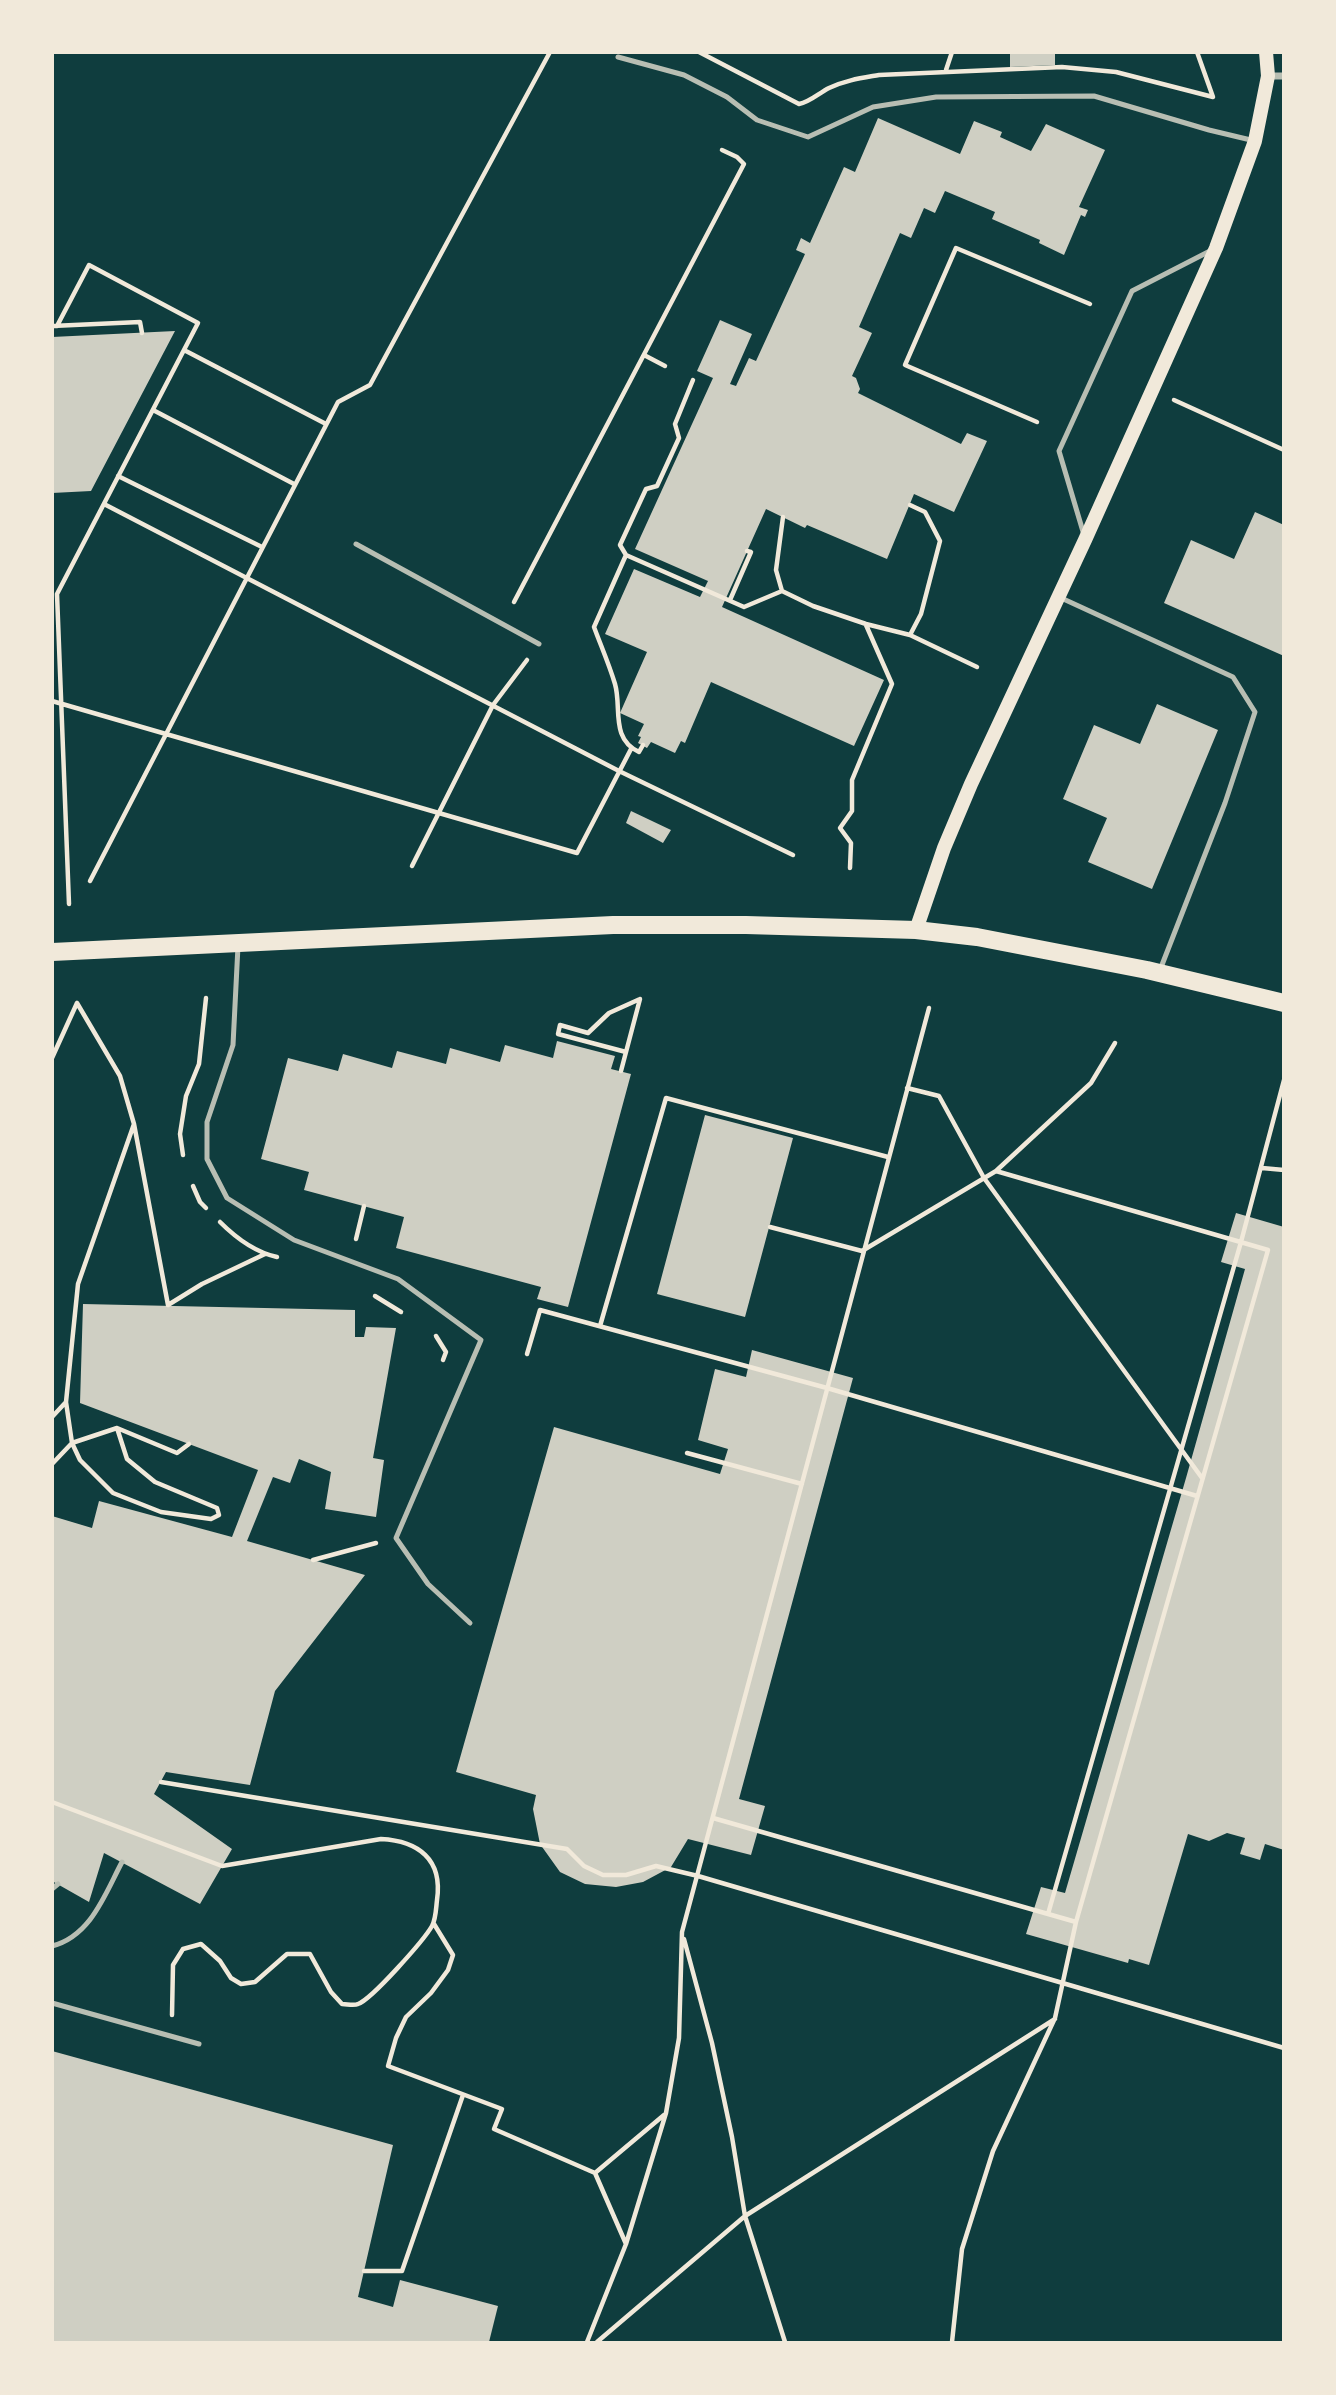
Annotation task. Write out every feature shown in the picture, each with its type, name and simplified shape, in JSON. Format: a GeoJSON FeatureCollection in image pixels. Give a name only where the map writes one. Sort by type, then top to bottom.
{"type":"FeatureCollection","features":[{"type":"Feature","properties":{"kind":"main road"},"geometry":{"type":"LineString","coordinates":[[916,930],[944,848],[971,784],[1059,597],[1216,248],[1255,141],[1268,76],[1265,52]]}},
{"type":"Feature","properties":{"kind":"main road"},"geometry":{"type":"LineString","coordinates":[[52,953],[613,925],[746,925],[916,930],[977,937],[1158,973],[1283,1003]]}},
{"type":"Feature","properties":{"kind":"street"},"geometry":{"type":"LineString","coordinates":[[1268,76],[1283,76]]}},
{"type":"Feature","properties":{"kind":"lane"},"geometry":{"type":"LineString","coordinates":[[618,57],[684,75],[727,97],[757,120],[808,137],[873,107],[936,97],[1094,96],[1255,141]]}},
{"type":"Feature","properties":{"kind":"lane"},"geometry":{"type":"LineString","coordinates":[[1085,540],[1059,451],[1132,291],[1216,248]]}},
{"type":"Feature","properties":{"kind":"lane"},"geometry":{"type":"LineString","coordinates":[[356,544],[539,644]]}},
{"type":"Feature","properties":{"kind":"lane"},"geometry":{"type":"LineString","coordinates":[[1059,597],[1233,677],[1255,712],[1225,803],[1158,973]]}},
{"type":"Feature","properties":{"kind":"lane"},"geometry":{"type":"LineString","coordinates":[[238,943],[233,1045],[207,1122],[207,1159],[227,1198],[294,1240],[398,1279],[481,1340],[396,1538],[428,1584],[470,1623]]}},
{"type":"Feature","properties":{"kind":"lane"},"geometry":{"type":"LineString","coordinates":[[52,1946],[63,1944],[90,1923],[122,1862]]}},
{"type":"Feature","properties":{"kind":"lane"},"geometry":{"type":"LineString","coordinates":[[52,1889],[58,1884]]}},
{"type":"Feature","properties":{"kind":"lane"},"geometry":{"type":"LineString","coordinates":[[52,2003],[199,2044]]}},
{"type":"Feature","properties":{"kind":"path"},"geometry":{"type":"LineString","coordinates":[[90,881],[338,402],[370,385],[550,52]]}},
{"type":"Feature","properties":{"kind":"path"},"geometry":{"type":"LineString","coordinates":[[946,71],[952,52]]}},
{"type":"Feature","properties":{"kind":"path"},"geometry":{"type":"LineString","coordinates":[[1197,52],[1213,97]]}},
{"type":"Feature","properties":{"kind":"path"},"geometry":{"type":"LineString","coordinates":[[514,602],[744,164],[737,157],[722,150]]}},
{"type":"Feature","properties":{"kind":"path"},"geometry":{"type":"LineString","coordinates":[[1037,422],[905,365],[956,248],[1090,304]]}},
{"type":"Feature","properties":{"kind":"path"},"geometry":{"type":"LineString","coordinates":[[55,326],[89,265],[198,323],[55,593],[69,904]]}},
{"type":"Feature","properties":{"kind":"path"},"geometry":{"type":"LineString","coordinates":[[55,326],[140,322],[142,333]]}},
{"type":"Feature","properties":{"kind":"path"},"geometry":{"type":"LineString","coordinates":[[184,350],[326,424]]}},
{"type":"Feature","properties":{"kind":"path"},"geometry":{"type":"LineString","coordinates":[[644,355],[665,366]]}},
{"type":"Feature","properties":{"kind":"path"},"geometry":{"type":"LineString","coordinates":[[693,380],[675,424],[680,438],[657,486],[646,489],[620,545],[626,555],[744,607],[782,591]]}},
{"type":"Feature","properties":{"kind":"path"},"geometry":{"type":"LineString","coordinates":[[1174,400],[1283,450]]}},
{"type":"Feature","properties":{"kind":"path"},"geometry":{"type":"LineString","coordinates":[[153,410],[295,484]]}},
{"type":"Feature","properties":{"kind":"path"},"geometry":{"type":"LineString","coordinates":[[118,476],[262,547]]}},
{"type":"Feature","properties":{"kind":"path"},"geometry":{"type":"LineString","coordinates":[[104,504],[619,771],[793,855]]}},
{"type":"Feature","properties":{"kind":"path"},"geometry":{"type":"LineString","coordinates":[[910,505],[925,512],[940,541],[921,614],[910,635]]}},
{"type":"Feature","properties":{"kind":"path"},"geometry":{"type":"LineString","coordinates":[[783,517],[776,570],[782,591],[813,606],[910,635],[977,667]]}},
{"type":"Feature","properties":{"kind":"path"},"geometry":{"type":"LineString","coordinates":[[730,600],[751,552],[747,551]]}},
{"type":"Feature","properties":{"kind":"path"},"geometry":{"type":"LineString","coordinates":[[626,555],[594,627],[617,688],[620,733],[631,748],[639,752],[643,745]]}},
{"type":"Feature","properties":{"kind":"path"},"geometry":{"type":"LineString","coordinates":[[850,868],[851,843],[840,828],[852,811],[852,780],[892,684],[866,624]]}},
{"type":"Feature","properties":{"kind":"path"},"geometry":{"type":"LineString","coordinates":[[412,866],[493,705],[539,644]]}},
{"type":"Feature","properties":{"kind":"path"},"geometry":{"type":"LineString","coordinates":[[52,701],[577,853],[631,748]]}},
{"type":"Feature","properties":{"kind":"path"},"geometry":{"type":"LineString","coordinates":[[621,1071],[640,999],[609,1013],[588,1033],[560,1025],[558,1034],[626,1052]]}},
{"type":"Feature","properties":{"kind":"path"},"geometry":{"type":"LineString","coordinates":[[52,1058],[77,1003],[120,1076],[134,1124],[168,1306],[202,1284],[294,1240]]}},
{"type":"Feature","properties":{"kind":"path"},"geometry":{"type":"LineString","coordinates":[[587,2343],[626,2245],[666,2113],[679,2038],[682,1932],[929,1008]]}},
{"type":"Feature","properties":{"kind":"path"},"geometry":{"type":"LineString","coordinates":[[770,1227],[862,1251],[996,1171],[1091,1083],[1115,1043]]}},
{"type":"Feature","properties":{"kind":"path"},"geometry":{"type":"LineString","coordinates":[[1048,1914],[1262,1168],[1283,1080]]}},
{"type":"Feature","properties":{"kind":"path"},"geometry":{"type":"LineString","coordinates":[[907,1087],[939,1096],[984,1178],[1203,1479]]}},
{"type":"Feature","properties":{"kind":"path"},"geometry":{"type":"LineString","coordinates":[[600,1326],[666,1098],[888,1157]]}},
{"type":"Feature","properties":{"kind":"path"},"geometry":{"type":"LineString","coordinates":[[117,1429],[127,1459],[155,1482],[217,1508],[219,1515],[212,1519],[161,1512],[113,1493],[80,1460],[72,1443],[65,1402],[78,1284],[134,1124]]}},
{"type":"Feature","properties":{"kind":"path"},"geometry":{"type":"LineString","coordinates":[[1262,1168],[1283,1170]]}},
{"type":"Feature","properties":{"kind":"path"},"geometry":{"type":"LineString","coordinates":[[952,2343],[962,2249],[993,2151],[1055,2018],[1076,1922],[1268,1251],[996,1171]]}},
{"type":"Feature","properties":{"kind":"path"},"geometry":{"type":"LineString","coordinates":[[351,1261],[364,1206]]}},
{"type":"Feature","properties":{"kind":"path"},"geometry":{"type":"LineString","coordinates":[[527,1353],[540,1310],[827,1388],[1198,1496]]}},
{"type":"Feature","properties":{"kind":"path"},"geometry":{"type":"LineString","coordinates":[[52,1417],[65,1402]]}},
{"type":"Feature","properties":{"kind":"path"},"geometry":{"type":"LineString","coordinates":[[52,1464],[72,1443],[117,1429],[177,1453],[189,1444]]}},
{"type":"Feature","properties":{"kind":"path"},"geometry":{"type":"LineString","coordinates":[[687,1453],[802,1484]]}},
{"type":"Feature","properties":{"kind":"path"},"geometry":{"type":"LineString","coordinates":[[313,1560],[396,1538]]}},
{"type":"Feature","properties":{"kind":"path"},"geometry":{"type":"LineString","coordinates":[[161,1782],[567,1849],[584,1866],[603,1875],[626,1875],[656,1866],[698,1876],[1283,2048]]}},
{"type":"Feature","properties":{"kind":"path"},"geometry":{"type":"LineString","coordinates":[[52,1802],[222,1866],[381,1839],[398,1840],[416,1847],[427,1856],[437,1871],[439,1888],[434,1924],[419,1944],[370,1996],[358,2005],[342,2004],[331,1992],[310,1954],[287,1954],[255,1982],[241,1984],[231,1978],[220,1961],[201,1944],[183,1948],[173,1965],[172,2037]]}},
{"type":"Feature","properties":{"kind":"path"},"geometry":{"type":"LineString","coordinates":[[713,1818],[1076,1922]]}},
{"type":"Feature","properties":{"kind":"path"},"geometry":{"type":"LineString","coordinates":[[434,1924],[453,1955],[448,1970],[431,1993],[406,2017],[396,2038],[388,2066],[502,2109],[494,2129],[595,2173],[626,2245]]}},
{"type":"Feature","properties":{"kind":"path"},"geometry":{"type":"LineString","coordinates":[[682,1932],[712,2043],[745,2216],[785,2343]]}},
{"type":"Feature","properties":{"kind":"path"},"geometry":{"type":"LineString","coordinates":[[597,2343],[745,2216],[1055,2018]]}},
{"type":"Feature","properties":{"kind":"path"},"geometry":{"type":"LineString","coordinates":[[364,2271],[402,2271],[463,2095]]}},
{"type":"Feature","properties":{"kind":"path"},"geometry":{"type":"LineString","coordinates":[[595,2173],[666,2113]]}},
{"type":"Feature","properties":{"kind":"building"},"geometry":{"type":"Polygon","coordinates":[[[1010,52],[1055,52],[1055,65],[1010,67],[1010,52]]]}},
{"type":"Feature","properties":{"kind":"building"},"geometry":{"type":"Polygon","coordinates":[[[878,118],[960,154],[974,121],[1002,132],[1000,137],[1031,151],[1046,124],[1105,150],[1079,207],[1088,210],[1085,217],[1081,215],[1064,255],[1039,243],[1040,240],[992,219],[995,212],[945,191],[935,213],[924,208],[911,238],[900,233],[859,327],[872,333],[852,376],[856,378],[860,389],[858,393],[961,444],[967,433],[987,441],[954,512],[914,494],[887,559],[807,525],[805,528],[766,509],[722,607],[884,680],[854,746],[711,682],[685,743],[681,741],[675,753],[651,742],[647,748],[638,743],[641,737],[638,736],[644,724],[620,713],[647,652],[605,634],[634,569],[700,597],[708,581],[635,549],[713,378],[697,371],[720,320],[752,334],[730,384],[736,386],[749,358],[756,361],[805,254],[796,250],[801,238],[810,243],[844,167],[855,172],[878,118]]]}},
{"type":"Feature","properties":{"kind":"building"},"geometry":{"type":"Polygon","coordinates":[[[175,331],[91,491],[52,493],[52,337],[175,331]]]}},
{"type":"Feature","properties":{"kind":"building"},"geometry":{"type":"Polygon","coordinates":[[[1255,512],[1284,525],[1284,656],[1164,603],[1191,540],[1234,559],[1255,512]]]}},
{"type":"Feature","properties":{"kind":"building"},"geometry":{"type":"Polygon","coordinates":[[[1157,704],[1218,730],[1152,889],[1088,862],[1107,818],[1063,799],[1094,725],[1140,744],[1157,704]]]}},
{"type":"Feature","properties":{"kind":"building"},"geometry":{"type":"Polygon","coordinates":[[[631,811],[671,830],[663,843],[626,823],[631,811]]]}},
{"type":"Feature","properties":{"kind":"building"},"geometry":{"type":"Polygon","coordinates":[[[557,1041],[615,1056],[611,1069],[631,1074],[568,1307],[537,1299],[541,1287],[396,1248],[404,1217],[304,1190],[309,1172],[261,1159],[288,1058],[338,1071],[343,1054],[392,1068],[397,1051],[446,1064],[450,1048],[500,1062],[505,1045],[553,1058],[557,1041]]]}},
{"type":"Feature","properties":{"kind":"building"},"geometry":{"type":"Polygon","coordinates":[[[705,1115],[793,1138],[745,1317],[657,1294],[705,1115]]]}},
{"type":"Feature","properties":{"kind":"building"},"geometry":{"type":"Polygon","coordinates":[[[1236,1213],[1284,1227],[1284,1850],[1265,1844],[1260,1860],[1240,1854],[1245,1838],[1227,1833],[1209,1841],[1188,1834],[1149,1965],[1129,1959],[1128,1963],[1026,1934],[1041,1887],[1065,1893],[1186,1478],[1245,1269],[1221,1262],[1236,1213]]]}},
{"type":"Feature","properties":{"kind":"building"},"geometry":{"type":"Polygon","coordinates":[[[83,1304],[355,1310],[355,1337],[364,1337],[366,1327],[396,1328],[373,1458],[384,1460],[376,1517],[325,1509],[331,1472],[299,1459],[290,1483],[273,1477],[247,1541],[365,1575],[275,1691],[250,1785],[166,1772],[154,1794],[232,1849],[200,1904],[104,1853],[89,1902],[52,1881],[52,1516],[92,1528],[99,1501],[232,1537],[258,1470],[80,1403],[83,1304]]]}},
{"type":"Feature","properties":{"kind":"building"},"geometry":{"type":"Polygon","coordinates":[[[752,1350],[853,1378],[739,1799],[765,1806],[751,1855],[688,1839],[671,1867],[643,1882],[616,1887],[585,1884],[560,1872],[540,1844],[533,1809],[536,1795],[456,1772],[554,1427],[720,1474],[728,1449],[698,1440],[715,1369],[746,1377],[752,1350]]]}},
{"type":"Feature","properties":{"kind":"building"},"geometry":{"type":"Polygon","coordinates":[[[52,2051],[393,2145],[358,2297],[393,2307],[400,2280],[498,2306],[489,2342],[52,2342],[52,2051]]]}}]}
